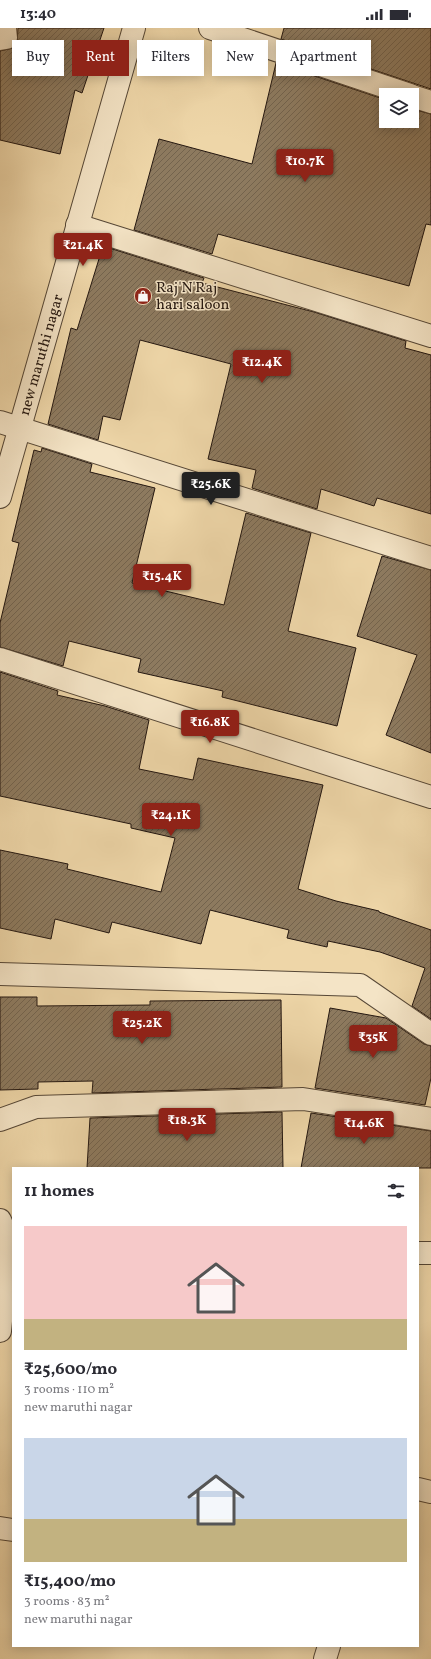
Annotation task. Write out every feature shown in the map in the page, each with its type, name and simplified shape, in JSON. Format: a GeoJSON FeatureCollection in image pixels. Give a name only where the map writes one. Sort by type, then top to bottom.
{"type":"FeatureCollection","features":[{"type":"Feature","properties":{"kind":"street"},"geometry":{"type":"LineString","coordinates":[[0,39],[6,38],[5,28]]}},
{"type":"Feature","properties":{"kind":"street","name":"new maruthi nagar"},"geometry":{"type":"LineString","coordinates":[[0,497],[10,424],[77,225],[134,28]]}},
{"type":"Feature","properties":{"kind":"street"},"geometry":{"type":"LineString","coordinates":[[210,28],[390,88]]}},
{"type":"Feature","properties":{"kind":"street"},"geometry":{"type":"LineString","coordinates":[[419,98],[431,102]]}},
{"type":"Feature","properties":{"kind":"street"},"geometry":{"type":"LineString","coordinates":[[77,225],[431,336]]}},
{"type":"Feature","properties":{"kind":"street"},"geometry":{"type":"LineString","coordinates":[[10,424],[431,558]]}},
{"type":"Feature","properties":{"kind":"street"},"geometry":{"type":"LineString","coordinates":[[0,659],[431,797]]}},
{"type":"Feature","properties":{"kind":"street"},"geometry":{"type":"LineString","coordinates":[[0,974],[360,985],[431,1034]]}},
{"type":"Feature","properties":{"kind":"street"},"geometry":{"type":"LineString","coordinates":[[0,1120],[36,1107],[303,1099],[431,1119]]}},
{"type":"Feature","properties":{"kind":"street"},"geometry":{"type":"LineString","coordinates":[[0,1220],[11,1241],[0,1331]]}},
{"type":"Feature","properties":{"kind":"street"},"geometry":{"type":"LineString","coordinates":[[419,1253],[431,1253]]}},
{"type":"Feature","properties":{"kind":"street"},"geometry":{"type":"LineString","coordinates":[[419,1489],[431,1492]]}},
{"type":"Feature","properties":{"kind":"street"},"geometry":{"type":"LineString","coordinates":[[0,1528],[12,1530]]}},
{"type":"Feature","properties":{"kind":"street"},"geometry":{"type":"LineString","coordinates":[[324,1659],[329,1647]]}},
{"type":"Feature","properties":{"kind":"building"},"geometry":{"type":"Polygon","coordinates":[[[18,28],[104,28],[100,40],[72,40],[72,76],[88,76],[82,93],[75,90],[60,154],[0,140],[0,51],[12,48],[12,76],[64,76],[64,40],[17,40],[18,28]]]}},
{"type":"Feature","properties":{"kind":"building"},"geometry":{"type":"Polygon","coordinates":[[[284,28],[431,28],[431,89],[371,69],[371,40],[281,39],[284,28]]]}},
{"type":"Feature","properties":{"kind":"building"},"geometry":{"type":"Polygon","coordinates":[[[276,63],[276,76],[315,76],[379,98],[379,128],[419,128],[419,111],[431,114],[431,225],[426,224],[409,286],[218,234],[212,254],[134,230],[159,139],[252,164],[276,63]]]}},
{"type":"Feature","properties":{"kind":"building"},"geometry":{"type":"Polygon","coordinates":[[[103,246],[204,278],[202,283],[314,312],[406,341],[405,348],[431,355],[431,514],[377,498],[374,506],[321,489],[317,509],[252,488],[256,470],[208,459],[231,364],[140,340],[120,420],[103,416],[98,440],[48,424],[71,328],[77,330],[103,246]]]}},
{"type":"Feature","properties":{"kind":"building"},"geometry":{"type":"Polygon","coordinates":[[[42,448],[92,464],[90,472],[155,488],[132,583],[224,605],[246,513],[311,533],[288,631],[356,648],[337,726],[222,697],[223,691],[138,672],[141,659],[69,641],[63,666],[0,647],[0,623],[19,543],[12,541],[34,450],[41,452],[42,448]]]}},
{"type":"Feature","properties":{"kind":"building"},"geometry":{"type":"Polygon","coordinates":[[[382,556],[431,570],[431,753],[386,735],[417,655],[357,636],[382,556]]]}},
{"type":"Feature","properties":{"kind":"building"},"geometry":{"type":"Polygon","coordinates":[[[0,672],[58,691],[57,695],[105,706],[149,720],[139,769],[193,780],[198,758],[323,785],[298,889],[336,901],[379,911],[431,930],[431,1019],[412,1006],[425,968],[380,952],[328,941],[327,947],[287,938],[289,930],[210,910],[201,944],[112,922],[109,933],[55,919],[51,939],[0,928],[0,850],[68,864],[67,869],[161,892],[175,838],[131,828],[131,824],[0,796],[0,672]]]}},
{"type":"Feature","properties":{"kind":"building"},"geometry":{"type":"Polygon","coordinates":[[[0,997],[37,997],[37,1006],[150,1005],[150,1001],[281,1000],[282,1087],[92,1093],[93,1081],[38,1082],[38,1089],[0,1090],[0,997]]]}},
{"type":"Feature","properties":{"kind":"building"},"geometry":{"type":"Polygon","coordinates":[[[330,1008],[386,1018],[424,1044],[431,1046],[431,1078],[425,1105],[315,1088],[330,1008]]]}},
{"type":"Feature","properties":{"kind":"building"},"geometry":{"type":"Polygon","coordinates":[[[282,1112],[283,1167],[87,1167],[90,1118],[282,1112]]]}},
{"type":"Feature","properties":{"kind":"building"},"geometry":{"type":"Polygon","coordinates":[[[311,1113],[431,1131],[431,1168],[301,1167],[311,1113]]]}},
{"type":"Feature","properties":{"kind":"place","name":"Raj'N'Raj hari saloon"},"geometry":{"type":"Point","coordinates":[143,296]}}]}
